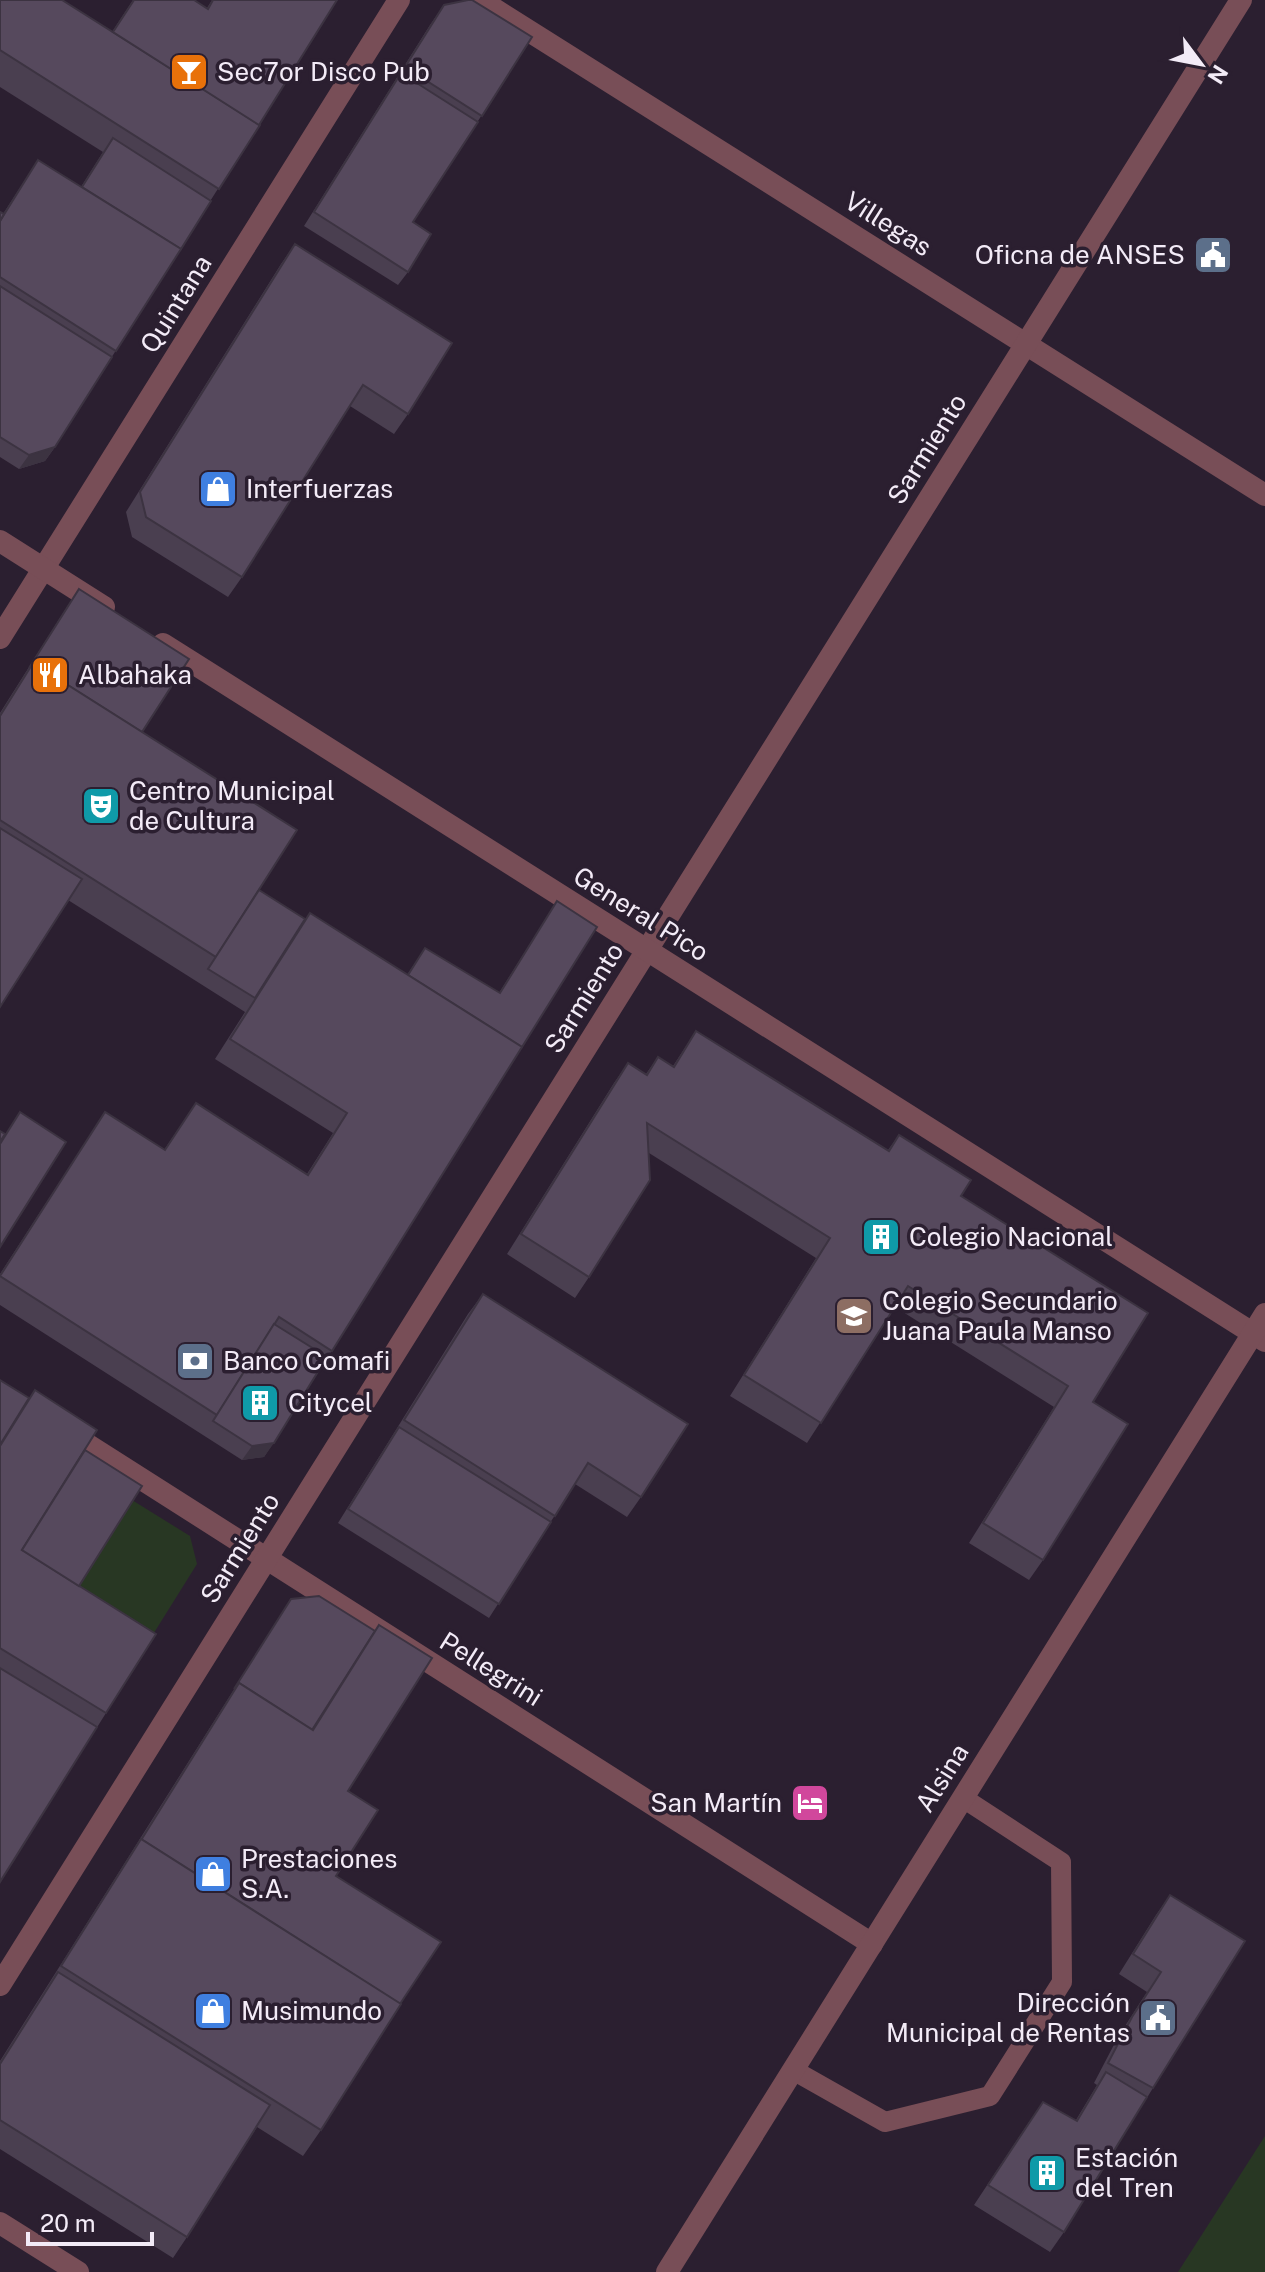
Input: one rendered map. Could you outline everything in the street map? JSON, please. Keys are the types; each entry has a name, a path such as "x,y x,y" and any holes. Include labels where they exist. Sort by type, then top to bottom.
{"street":[{"name":"Quintana","path":"0,638 399,0"},
{"name":"Villegas","path":"480,0 1265,495"},
{"name":"Sarmiento","path":"0,1985 1241,0"},
{"path":"0,541 124,619"},
{"name":"General Pico","path":"150,636 647,950 1261,1330"},
{"name":"Alsina","path":"667,2272 963,1798 1261,1330"},
{"name":"Pellegrini","path":"40,1414 872,1944"},
{"path":"0,2223 78,2272"}],"lane":[{"path":"793,2070 885,2122 990,2096 1062,1982 1061,1862 963,1798"}],"green space":[{"path":"132,1500 190,1536 197,1564 132,1668 57,1621"},
{"path":"1265,2136 1265,2272 1178,2272"}],"building":[{"path":"0,0 62,0 260,125 219,189 0,50"},
{"path":"134,0 194,0 208,9 213,0 337,0 259,125 113,32"},
{"path":"468,0 532,37 482,116 405,67 444,5"},
{"path":"401,73 478,122 413,222 431,234 408,272 314,212"},
{"path":"113,138 211,201 181,249 82,187"},
{"path":"38,160 181,249 116,351 0,277 0,221"},
{"path":"295,244 452,343 408,414 363,385 242,577 146,517 140,492"},
{"path":"0,286 112,357 55,447 29,455 0,437"},
{"path":"79,589 189,659 142,732 33,663 29,668"},
{"name":"Centro Municipal de Cultura","path":"33,663 297,830 216,957 0,820 0,716"},
{"path":"0,828 82,879 0,1007"},
{"path":"259,890 305,919 255,998 208,969"},
{"path":"557,901 597,927 522,1047 408,975 425,948 500,993"},
{"path":"310,913 522,1047 332,1351 279,1317 217,1415 0,1276 105,1112 165,1150 196,1103 308,1175 347,1113 230,1039"},
{"name":"Colegio Nacional","path":"696,1031 889,1151 899,1135 971,1180 961,1196 1148,1313 1093,1402 1128,1424 1043,1560 983,1523 1068,1386 908,1286 821,1423 744,1375 830,1238 647,1123 650,1180 589,1277 521,1234 628,1063 647,1075 658,1057 674,1067"},
{"path":"20,1112 66,1142 0,1247 0,1144"},
{"path":"483,1294 688,1424 641,1497 588,1463 555,1516 404,1420"},
{"name":"Citycel","path":"274,1324 327,1357 274,1443 252,1446 213,1421"},
{"path":"0,1380 29,1398 0,1445"},
{"path":"35,1390 97,1430 22,1550 156,1634 106,1713 0,1648 0,1446"},
{"path":"399,1427 551,1522 499,1604 348,1509"},
{"path":"85,1450 142,1486 79,1586 22,1550"},
{"path":"319,1596 375,1631 312,1730 239,1683 234,1689 291,1599"},
{"path":"379,1625 432,1658 348,1791 378,1810 336,1876 441,1942 400,2004 142,1839 239,1683 313,1730"},
{"path":"0,1668 97,1727 0,1882"},
{"name":"Musimundo","path":"141,1839 401,2004 321,2130 61,1966"},
{"path":"1170,1895 1245,1941 1153,2088 1108,2063 1132,2017 1161,1972 1133,1954"},
{"path":"58,1972 270,2105 187,2237 0,2120 0,2064"},
{"name":"Estación del Tren","path":"1106,2072 1147,2097 1064,2232 988,2185 1043,2102 1077,2121"}],"place":[{"name":"Sec7or Disco Pub","path":"189,72"},
{"name":"Oficna de ANSES","path":"1213,255"},
{"name":"Interfuerzas","path":"218,489"},
{"name":"Albahaka","path":"50,675"},
{"name":"Centro Municipal de Cultura","path":"101,806"},
{"name":"Colegio Nacional","path":"881,1237"},
{"name":"Colegio Secundario Juana Paula Manso","path":"854,1316"},
{"name":"Banco Comafi","path":"195,1361"},
{"name":"Citycel","path":"260,1403"},
{"name":"San Martín","path":"810,1803"},
{"name":"Prestaciones S.A.","path":"213,1874"},
{"name":"Musimundo","path":"213,2011"},
{"name":"Dirección Municipal de Rentas","path":"1158,2018"},
{"name":"Estación del Tren","path":"1047,2173"}]}
